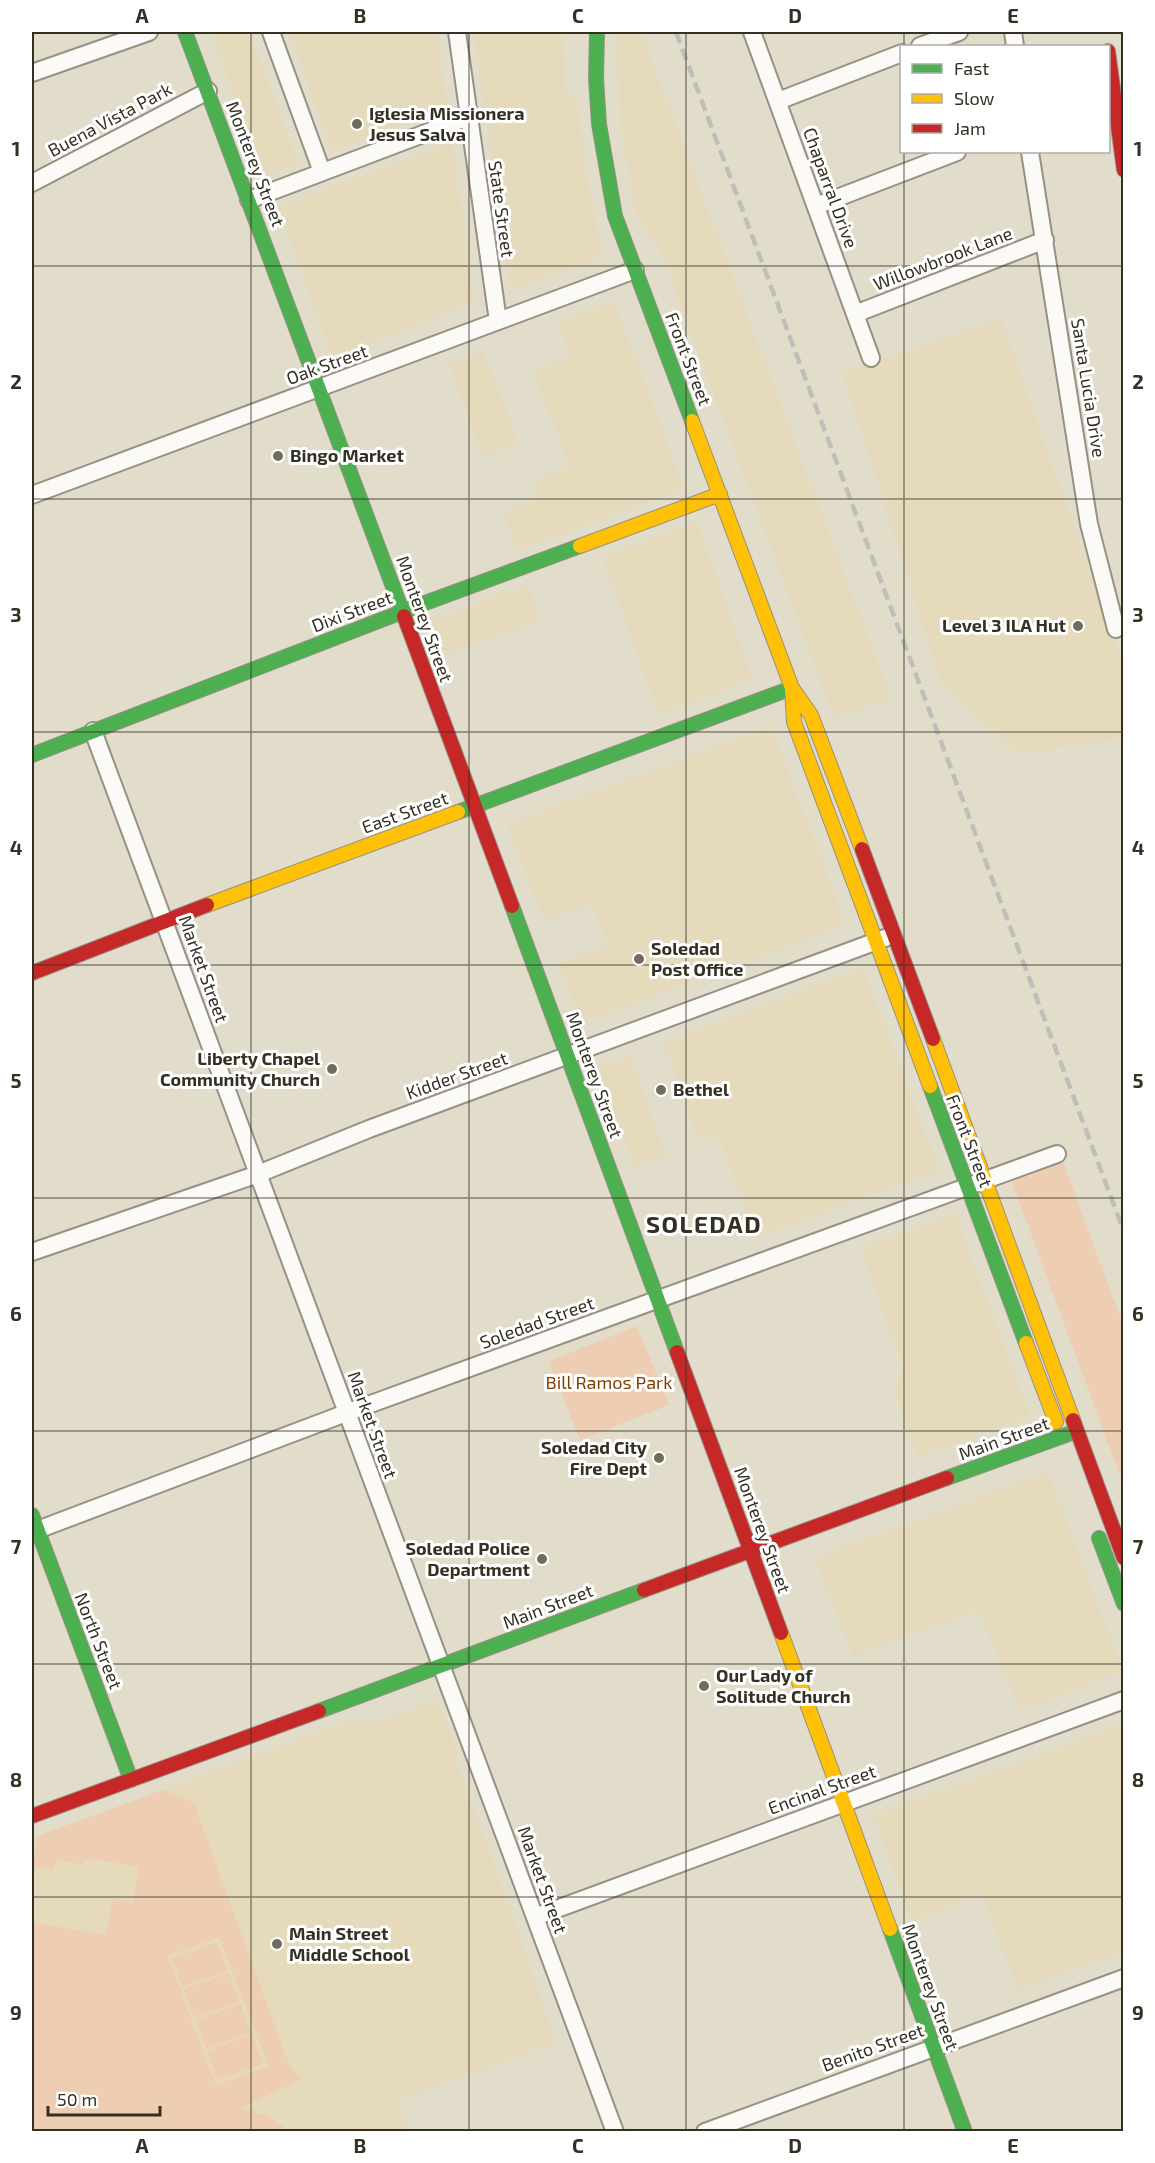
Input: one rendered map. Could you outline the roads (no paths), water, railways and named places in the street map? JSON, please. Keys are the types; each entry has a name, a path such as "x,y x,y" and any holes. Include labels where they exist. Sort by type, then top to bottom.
{"main road":[{"name":"Monterey Street","path":"185,32 568,1055 965,2132"},
{"name":"Front Street","path":"597,32 599,118 604,169 615,216 792,688 811,715 986,1181 1124,1558"},
{"path":"1110,62 1124,170"},
{"name":"Dixi Street","path":"32,755 402,612 720,494"},
{"name":"Front Street","path":"792,688 794,722 1063,1442"},
{"name":"East Street","path":"32,973 164,921 474,808 792,688"},
{"name":"Main Street","path":"32,1816 751,1550 1063,1442 1077,1431"},
{"name":"North Street","path":"33,1525 131,1780"},
{"path":"1096,1530 1124,1604"}],"street":[{"path":"32,73 149,32"},
{"path":"271,32 322,172"},
{"name":"State Street","path":"457,32 498,321"},
{"name":"Chaparral Drive","path":"752,32 871,358"},
{"path":"923,45 959,32"},
{"path":"778,101 900,54"},
{"name":"Buena Vista Park","path":"32,183 208,91"},
{"path":"249,200 468,117"},
{"path":"816,206 954,153"},
{"name":"Santa Lucia Drive","path":"1030,153 1089,524 1116,629"},
{"name":"Willowbrook Lane","path":"855,314 1045,240"},
{"name":"Oak Street","path":"32,495 635,270"},
{"name":"Market Street","path":"93,731 615,2132"},
{"name":"Kidder Street","path":"32,1252 258,1174 369,1129 894,934"},
{"name":"Soledad Street","path":"33,1525 1057,1154"},
{"name":"Encinal Street","path":"535,1917 1124,1700"},
{"name":"Benito Street","path":"705,2132 1124,1978"}],"railway":[{"path":"676,32 1124,1232"}],"place":[{"name":"Iglesia Missionera Jesus Salva","path":"357,124"},
{"name":"Bingo Market","path":"278,456"},
{"name":"Level 3 ILA Hut","path":"1078,626"},
{"name":"Soledad Post Office","path":"639,959"},
{"name":"Liberty Chapel Community Church","path":"332,1069"},
{"name":"Bethel","path":"661,1090"},
{"name":"Soledad City Fire Dept","path":"659,1458"},
{"name":"Soledad Police Department","path":"542,1559"},
{"name":"Our Lady of Solitude Church","path":"704,1686"},
{"name":"Main Street Middle School","path":"277,1944"}],"district":[{"name":"SOLEDAD","path":"704,1225"}],"park label":[{"name":"Bill Ramos Park","path":"609,1383"}]}
